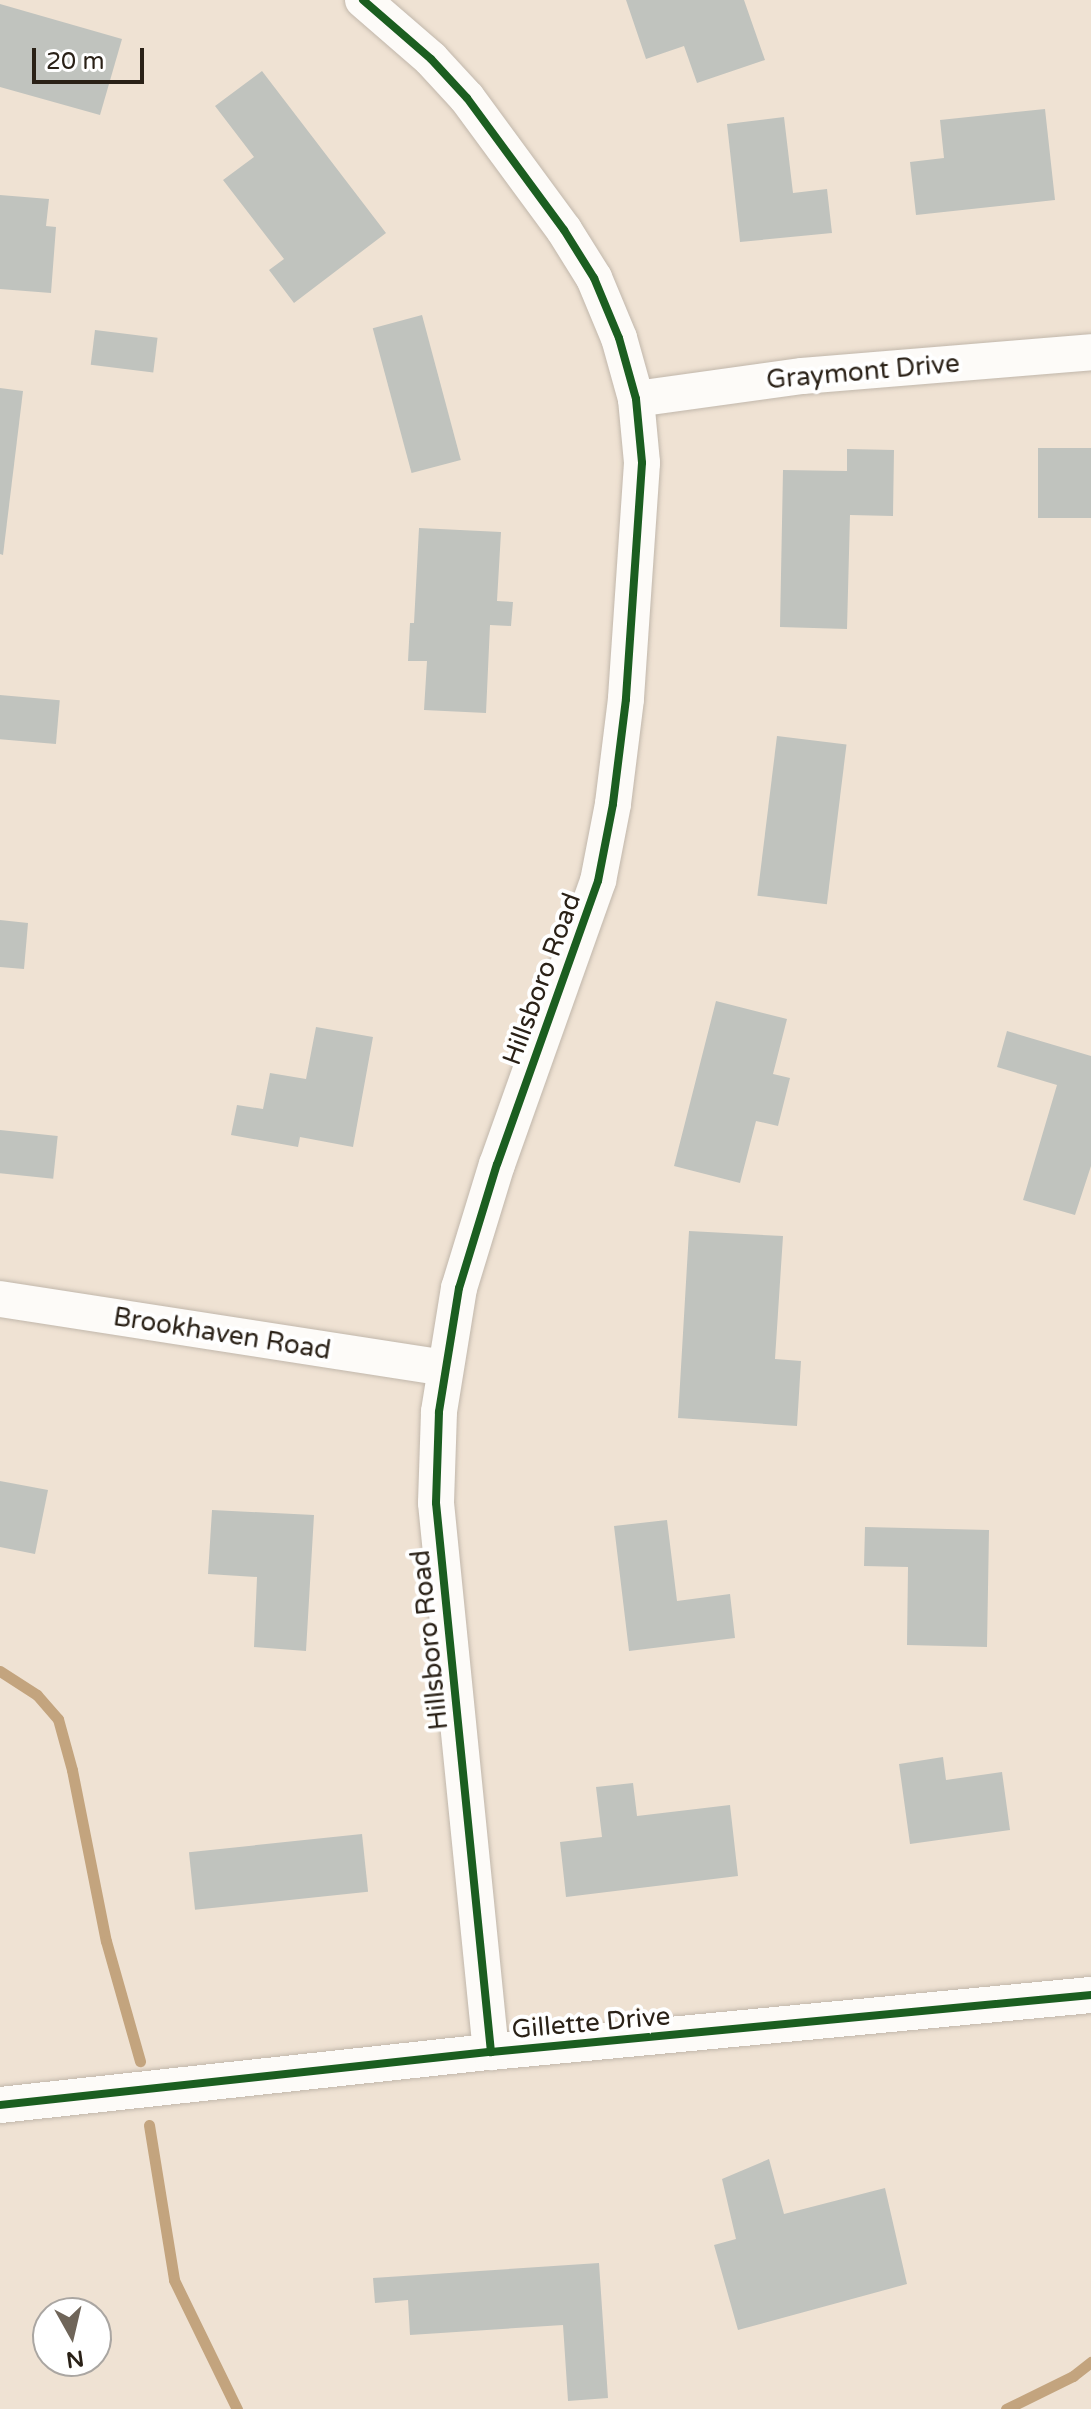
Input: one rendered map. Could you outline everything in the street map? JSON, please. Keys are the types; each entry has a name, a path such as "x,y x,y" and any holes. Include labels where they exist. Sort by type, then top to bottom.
{"street":[{"name":"Hillsboro Road","path":"363,0 431,59 467,98 564,230 594,278 619,338 636,399 642,463 626,699 613,804 598,881 497,1164 459,1288 444,1368 436,1503 491,2052"},
{"name":"Graymont Drive","path":"636,399 802,376 1091,352"},
{"name":"Brookhaven Road","path":"0,1299 444,1368"},
{"name":"Gillette Drive","path":"0,2105 491,2052 1091,1995"}],"building":[{"path":"626,0 744,0 765,60 697,83 684,46 646,59"},
{"path":"0,4 122,39 100,115 0,87"},
{"path":"262,71 386,233 294,303 269,270 284,259 223,180 254,157 215,106"},
{"path":"1045,109 1055,200 916,215 910,162 944,158 940,120"},
{"path":"784,117 793,193 827,189 832,233 740,242 727,124"},
{"path":"0,195 49,199 46,226 56,227 51,293 0,289"},
{"path":"422,315 461,460 412,473 373,328"},
{"path":"95,330 158,338 153,372 91,365"},
{"path":"0,388 23,391 3,555 0,554"},
{"path":"1038,448 1091,448 1091,518 1038,518"},
{"path":"847,449 894,450 893,516 850,515 847,629 780,627 783,470 847,471"},
{"path":"419,528 501,532 497,601 513,602 511,626 490,625 486,713 424,710 427,661 408,661 410,623 414,623"},
{"path":"0,695 60,700 56,744 0,739"},
{"path":"777,736 846,745 827,904 757,896"},
{"path":"0,920 28,923 24,969 0,967"},
{"path":"716,1001 787,1019 773,1074 790,1078 778,1126 756,1121 740,1183 674,1166"},
{"path":"316,1027 373,1037 353,1147 300,1137 298,1147 231,1135 237,1105 263,1109 270,1073 306,1079"},
{"path":"1007,1031 1091,1056 1091,1166 1075,1215 1023,1200 1057,1085 997,1067"},
{"path":"0,1130 58,1136 53,1179 0,1173"},
{"path":"689,1231 783,1236 775,1359 801,1361 797,1426 678,1418"},
{"path":"0,1481 48,1490 35,1554 0,1547"},
{"path":"212,1510 314,1515 306,1651 254,1647 257,1577 208,1574"},
{"path":"667,1520 677,1601 730,1594 735,1638 629,1651 614,1526"},
{"path":"865,1527 989,1530 987,1647 907,1645 908,1567 864,1566"},
{"path":"943,1757 946,1780 1002,1772 1010,1830 910,1844 899,1764"},
{"path":"633,1783 637,1816 730,1805 738,1876 566,1897 560,1842 602,1837 596,1787"},
{"path":"362,1834 368,1892 195,1910 189,1852"},
{"path":"769,2159 784,2214 885,2188 907,2284 738,2330 714,2245 736,2239 722,2179"},
{"path":"599,2263 608,2398 568,2401 563,2325 410,2335 408,2300 375,2303 373,2278"}],"waterway":[{"path":"0,1671 37,1695 58,1719 72,1770 106,1941 140,2061"},
{"path":"149,2125 174,2280 237,2409"},
{"path":"1006,2409 1073,2376 1091,2362"}],"cycle path":[{"path":"363,0 431,59 467,98 564,230 594,278 619,338 636,399 642,463 626,699 613,804 598,881 497,1164 459,1288 439,1412 436,1503 491,2052"},
{"path":"0,2105 491,2052 1091,1995"}]}
